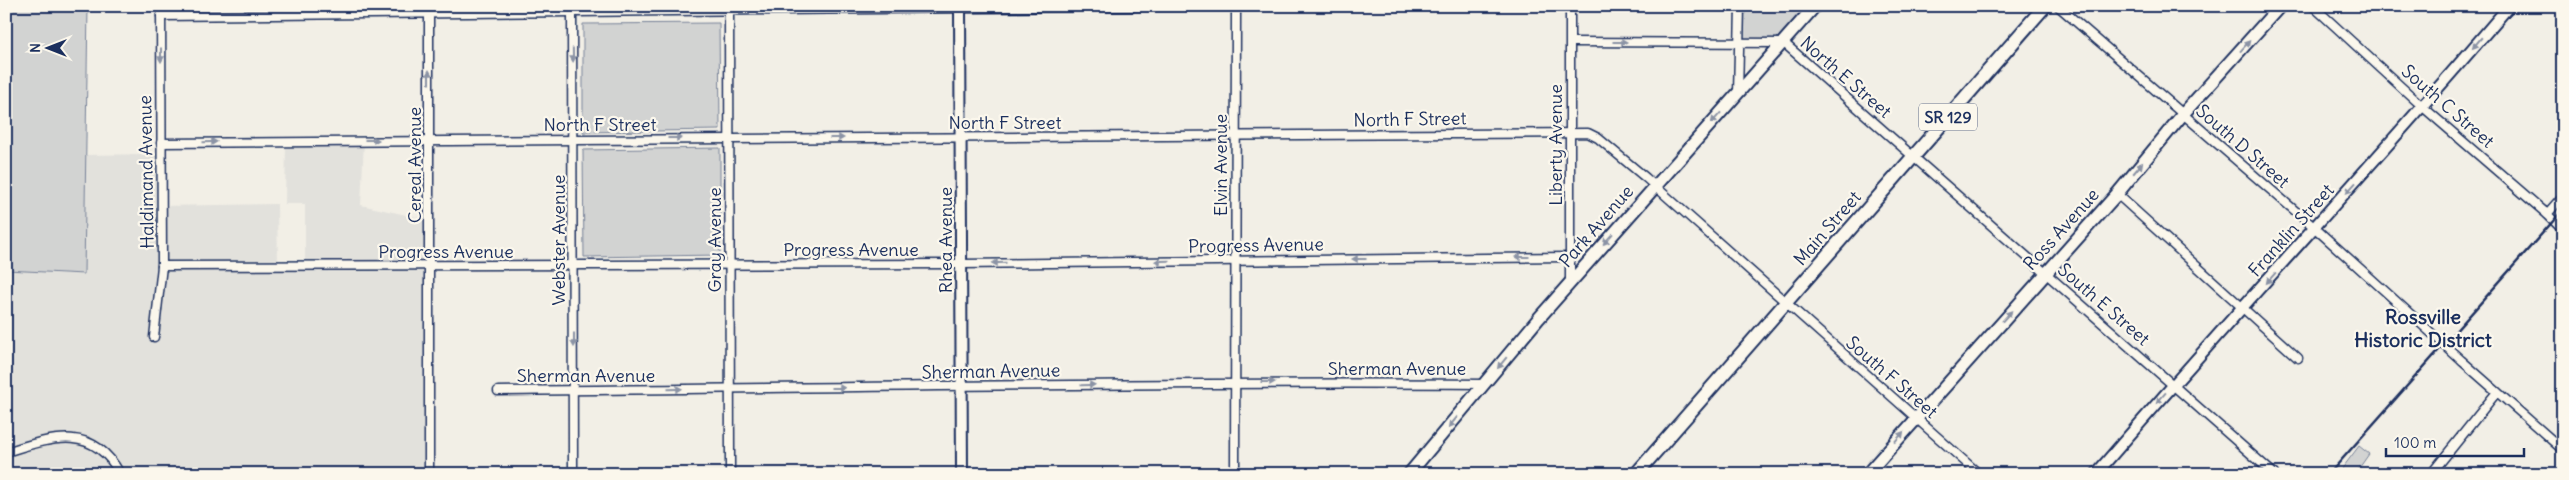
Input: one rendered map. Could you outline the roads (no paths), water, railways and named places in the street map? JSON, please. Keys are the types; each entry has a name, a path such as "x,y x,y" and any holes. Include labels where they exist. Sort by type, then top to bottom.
{"main road":[{"name":"Park Avenue","path":"1409,474 1653,187 1816,6"},
{"name":"Main Street","path":"1636,474 2045,6"},
{"name":"Ross Avenue","path":"1866,474 2117,194 2183,114 2280,6"}],"street":[{"name":"Haldimand Avenue","path":"154,336 162,266 161,6"},
{"path":"161,16 429,9 1180,6"},
{"name":"Elvin Avenue","path":"1234,474 1236,6"},
{"name":"Liberty Avenue","path":"1570,6 1570,283"},
{"path":"1738,94 1740,6"},
{"name":"South D Street","path":"2058,6 2314,228 2563,450"},
{"name":"South C Street","path":"2313,6 2423,107 2562,227"},
{"name":"Franklin Street","path":"2096,474 2173,384 2244,308 2423,107 2509,6"},
{"name":"Gray Avenue","path":"729,8 730,474"},
{"name":"Rhea Avenue","path":"960,8 962,474"},
{"name":"Cereal Avenue","path":"429,9 429,474"},
{"name":"Webster Avenue","path":"572,9 573,474"},
{"name":"North E Street","path":"1571,42 1784,43 1914,156"},
{"name":"North F Street","path":"161,143 1588,133 1598,138 1786,303"},
{"name":"South E Street","path":"1914,156 2274,474"},
{"path":"2117,194 2298,358"},
{"path":"2547,214 2563,196"},
{"name":"Progress Avenue","path":"162,266 962,264 1570,257"},
{"name":"South F Street","path":"1786,303 1979,474"},
{"name":"Sherman Avenue","path":"498,391 962,387 1235,382 1485,384"},
{"path":"2431,474 2497,392"},
{"path":"6,452 48,440 70,437 88,442 104,451 120,474"}],"railway":[{"path":"2329,474 2563,210"}],"district":[{"name":"Rossville Historic District","path":"2423,328"}]}
